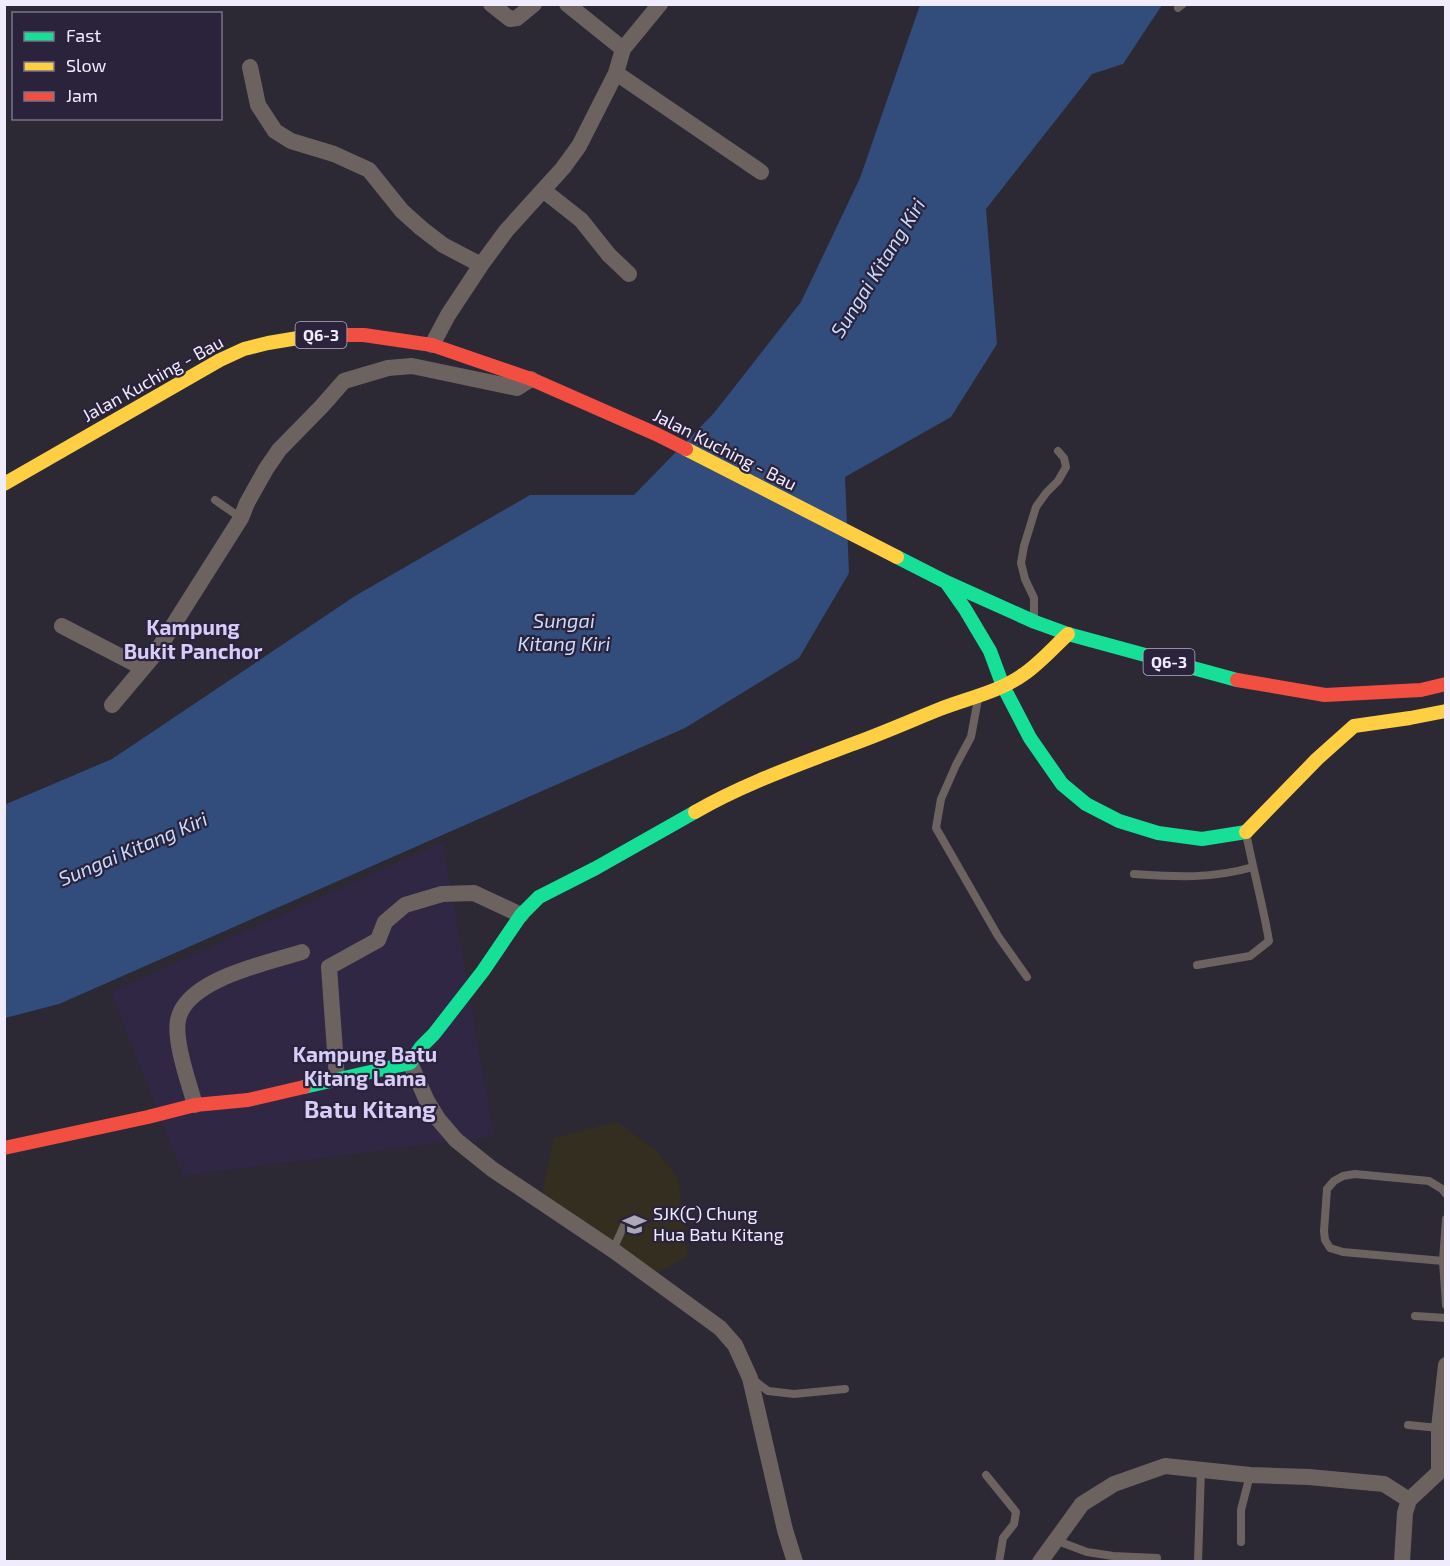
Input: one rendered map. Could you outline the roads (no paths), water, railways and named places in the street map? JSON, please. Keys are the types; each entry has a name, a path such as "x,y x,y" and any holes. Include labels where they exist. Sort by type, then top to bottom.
{"street":[{"path":"491,4 510,19 518,18 534,4"},
{"path":"567,4 623,49"},
{"path":"432,345 453,307 506,231 563,168 579,146 616,73 623,49 660,4"},
{"path":"250,67 258,105 275,131 291,141 334,154 369,170 402,211 421,228 443,245 481,265"},
{"path":"616,73 761,172"},
{"path":"543,189 581,220 609,255 629,274"},
{"name":"Jalan Kuching - Bau","path":"4,484 220,360 244,349 319,335 364,335 432,345 531,379 656,434 945,582 1068,634 1236,680 1325,695 1421,690 1446,684"},
{"path":"112,705 155,654 241,518 266,469 279,450 344,381 388,368 412,366 517,388 531,379"},
{"path":"945,582 965,609 990,651 1003,686 1030,738 1062,784 1086,804 1119,821 1158,833 1202,839 1246,832 1317,759 1354,726 1446,711"},
{"path":"62,626 143,668"},
{"path":"4,1148 195,1106 248,1100 410,1063 483,971 521,915 539,897 596,868 714,801 942,708 1003,686 1025,674 1068,634"},
{"path":"337,1079 329,967 378,940 385,922 405,905 442,894 474,893 521,915"},
{"path":"195,1106 178,1037 178,1019 185,1004 201,989 222,978 302,952"},
{"path":"410,1063 427,1101 438,1119 456,1140 492,1169 613,1250 720,1328 735,1345 750,1378 785,1530 795,1562"},
{"path":"1402,1562 1405,1513 1409,1500 1439,1472 1439,1428 1446,1365"},
{"path":"1040,1562 1082,1504 1114,1484 1165,1466 1250,1475 1309,1477 1384,1484 1409,1500"}],"lane":[{"path":"1035,622 1034,598 1025,579 1021,563 1036,507 1058,481 1066,467 1064,458 1058,451"},
{"path":"215,500 241,518"},
{"path":"979,696 971,737 941,799 936,828 998,936 1027,977"},
{"path":"1197,965 1250,956 1269,941 1246,832"},
{"path":"1134,874 1182,878 1231,873 1252,867"},
{"path":"1443,1261 1343,1252 1330,1248 1325,1240 1324,1231 1327,1190 1334,1181 1343,1176 1355,1174 1430,1181 1443,1189 1446,1194"},
{"path":"1446,1219 1443,1261 1446,1305"},
{"path":"613,1250 625,1223"},
{"path":"1415,1316 1446,1318"},
{"path":"750,1378 768,1390 794,1394 845,1389"},
{"path":"1408,1425 1439,1428"},
{"path":"1198,1562 1201,1469"},
{"path":"986,1475 1017,1512 1014,1524 1004,1538 999,1562"},
{"path":"1241,1542 1242,1510 1250,1475"},
{"path":"1055,1540 1087,1552 1157,1558"}],"water":[{"name":"Sungai Kitang Kiri","path":"920,5 1162,5 1123,64 1092,74 986,209 997,344 951,417 845,477 849,573 799,658 685,728 59,1004 5,1018 4,805 112,759 355,596 530,495 634,495 714,413 801,302 860,178"}],"place":[{"name":"SJK(C) Chung Hua Batu Kitang","path":"635,1224"}],"district":[{"name":"Kampung Bukit Panchor","path":"193,640"},
{"name":"Kampung Batu Kitang Lama","path":"365,1067"},
{"name":"Batu Kitang","path":"370,1110"}]}
